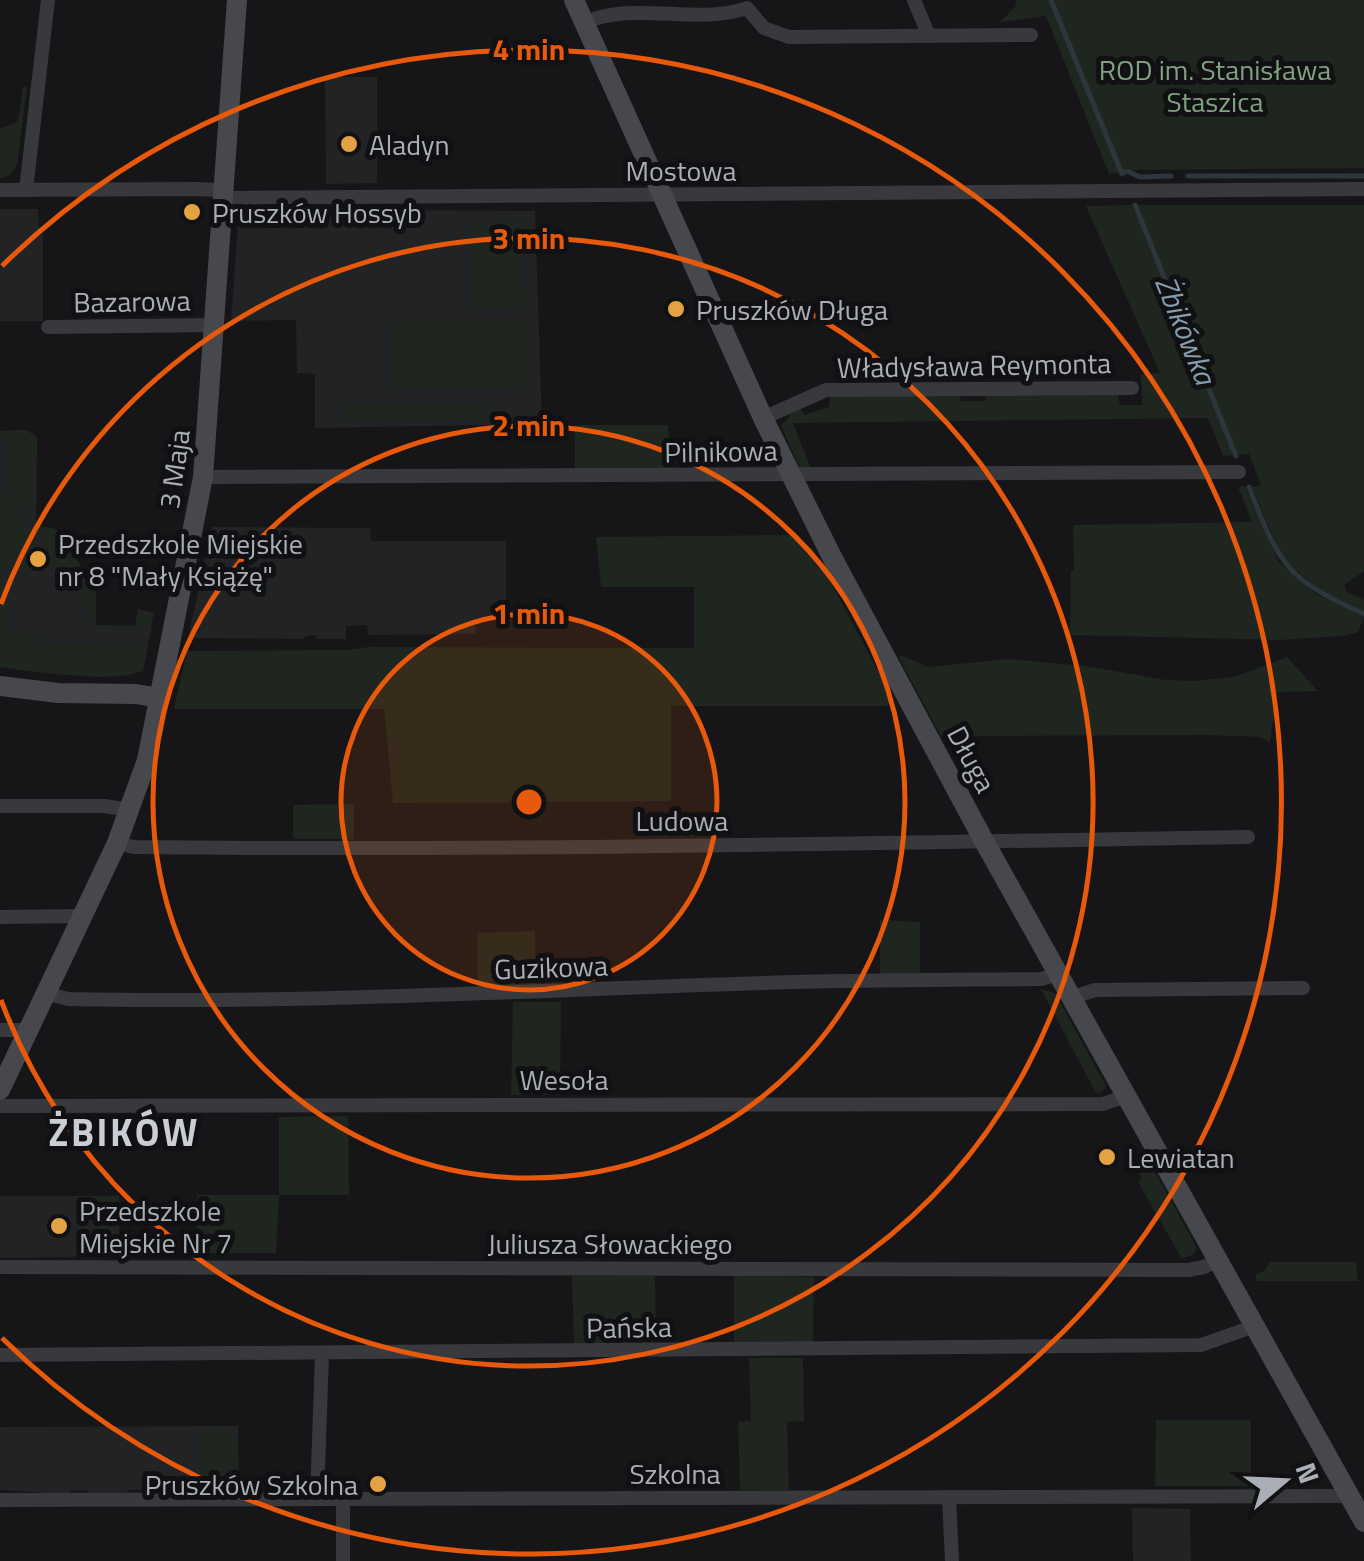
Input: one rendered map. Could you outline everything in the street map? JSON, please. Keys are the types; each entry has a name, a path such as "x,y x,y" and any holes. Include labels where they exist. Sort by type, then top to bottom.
{"street":[{"path":"26,190 48,0"},
{"name":"3 Maja","path":"0,1090 117,843 147,760 203,478 237,0"},
{"name":"Długa","path":"574,0 790,475 984,841 1364,1522"},
{"path":"914,0 929,36"},
{"path":"584,23 612,14 727,13 745,4 764,28 789,37 1031,36"},
{"name":"Mostowa","path":"0,190 197,189 216,190 232,198 1364,189"},
{"name":"Bazarowa","path":"48,327 216,325"},
{"name":"Władysława Reymonta","path":"763,418 826,390 1132,388"},
{"name":"Pilnikowa","path":"203,478 1238,472"},
{"path":"0,686 159,698"},
{"path":"0,806 104,806 130,810"},
{"name":"Ludowa","path":"117,843 134,847 237,848 1248,838"},
{"path":"0,916 83,916"},
{"name":"Guzikowa","path":"45,994 102,1000 542,994 766,983 1040,979 1058,974"},
{"path":"1071,998 1095,990 1303,988"},
{"path":"0,1030 28,1030"},
{"name":"Wesoła","path":"0,1106 1103,1104 1126,1096"},
{"name":"Juliusza Słowackiego","path":"0,1267 1188,1270 1204,1268 1218,1260"},
{"name":"Pańska","path":"0,1355 1201,1345 1255,1326"},
{"path":"317,1499 322,1354"},
{"name":"Szkolna","path":"0,1500 1349,1496"},
{"path":"948,1497 952,1561"},
{"path":"343,1500 343,1561"}],"shaded area":[{"path":"325,77 377,77 377,183 326,184"},
{"path":"0,209 38,209 39,233 43,234 43,321 0,321"},
{"path":"253,209 535,211 542,424 315,428 315,374 297,373 296,320 231,321 238,223"},
{"name":"Przedszkole Miejskie nr 8 \"Mały Książę\"","path":"26,430 37,437 36,526 56,529 96,589 96,625 152,626 147,650 0,652 0,431"},
{"path":"212,527 370,528 371,541 506,541 506,618 476,618 475,634 368,635 367,625 346,626 346,639 316,639 315,635 302,639 188,638"},
{"name":"Przedszkole Miejskie Nr 7","path":"0,1196 119,1196 119,1256 0,1258"},
{"path":"238,1426 239,1490 0,1490 0,1427"},
{"path":"1132,1508 1190,1509 1191,1561 1133,1561"}],"green space":[{"name":"ROD im. Stanisława Staszica","path":"1017,0 1364,0 1364,168 1137,170 1109,174 1046,16 1000,22"},
{"path":"23,86 27,87 17,165 10,175 0,179 0,129 18,121"},
{"path":"1132,205 1234,455 1223,456 1208,418 793,423 810,466 800,468 781,426 789,417 788,412 799,407 804,415 829,407 830,396 959,394 960,401 986,401 986,394 1118,395 1120,405 1142,405 1141,375 1160,373 1086,206"},
{"path":"1137,205 1364,205 1364,571 1344,585 1347,592 1364,600 1364,612 1318,589 1282,558 1252,487 1261,485 1249,454 1238,455"},
{"path":"521,223 524,308 471,308 471,224"},
{"path":"526,321 526,387 394,389 394,322"},
{"path":"484,404 484,419 343,420 343,405"},
{"path":"575,425 668,425 672,469 575,471"},
{"path":"26,430 37,437 36,526 56,529 96,589 96,625 135,626 138,609 154,613 151,626 97,627 85,613 85,584 80,573 71,568 43,568 43,540 6,477 8,440 0,439 0,431"},
{"path":"1245,486 1278,561 1316,594 1364,617 1358,632 1279,640 1070,635 1073,525 1252,522 1238,487"},
{"path":"0,489 6,489 37,542 37,569 0,569"},
{"path":"790,535 813,549 894,701 886,706 671,706 671,801 393,803 384,709 174,709 187,651 694,648 694,587 601,587 596,537"},
{"path":"6,573 10,634 31,634 39,644 148,647 143,670 96,677 0,667 0,574"},
{"path":"901,655 928,667 1009,659 1194,681 1234,677 1287,657 1318,691 1277,692 1270,743 1261,737 1208,735 941,736 899,658"},
{"path":"354,804 354,839 293,839 293,805"},
{"path":"880,920 920,922 920,974 880,974"},
{"path":"535,931 536,987 478,989 477,933"},
{"path":"1041,989 1055,993 1106,1086 1101,1093 1096,1093"},
{"path":"513,1002 561,1002 560,1095 511,1095"},
{"path":"348,1116 349,1195 279,1195 279,1117"},
{"path":"1152,1167 1197,1248 1194,1254 1182,1259 1138,1182 1142,1179 1139,1174"},
{"path":"197,1195 279,1195 276,1253 196,1253"},
{"path":"98,1196 119,1196 119,1256 97,1257"},
{"path":"1270,1262 1356,1262 1358,1281 1257,1281 1255,1275"},
{"path":"572,1276 655,1276 656,1345 574,1347"},
{"path":"734,1276 814,1277 813,1345 734,1346"},
{"path":"749,1358 803,1358 804,1421 787,1422 789,1490 740,1490 738,1422 751,1421"},
{"path":"1156,1420 1251,1420 1251,1486 1155,1486"},
{"path":"199,1430 235,1430 236,1488 199,1488"}],"waterway":[{"name":"Żbikówka","path":"1051,0 1122,174"},
{"path":"1122,172 1140,177 1171,176"},
{"path":"1188,176 1364,176"},
{"name":"Żbikówka","path":"1135,205 1236,456"},
{"name":"Żbikówka","path":"1249,487 1269,535 1288,567 1317,590 1364,614"}],"place":[{"name":"Aladyn","path":"349,144"},
{"name":"Pruszków Hossyb","path":"192,212"},
{"name":"Pruszków Długa","path":"676,309"},
{"name":"Przedszkole Miejskie nr 8 \"Mały Książę\"","path":"38,559"},
{"name":"Lewiatan","path":"1107,1157"},
{"name":"Przedszkole Miejskie Nr 7","path":"59,1226"},
{"name":"Pruszków Szkolna","path":"378,1484"}],"district":[{"name":"ŻBIKÓW","path":"124,1132"}]}
